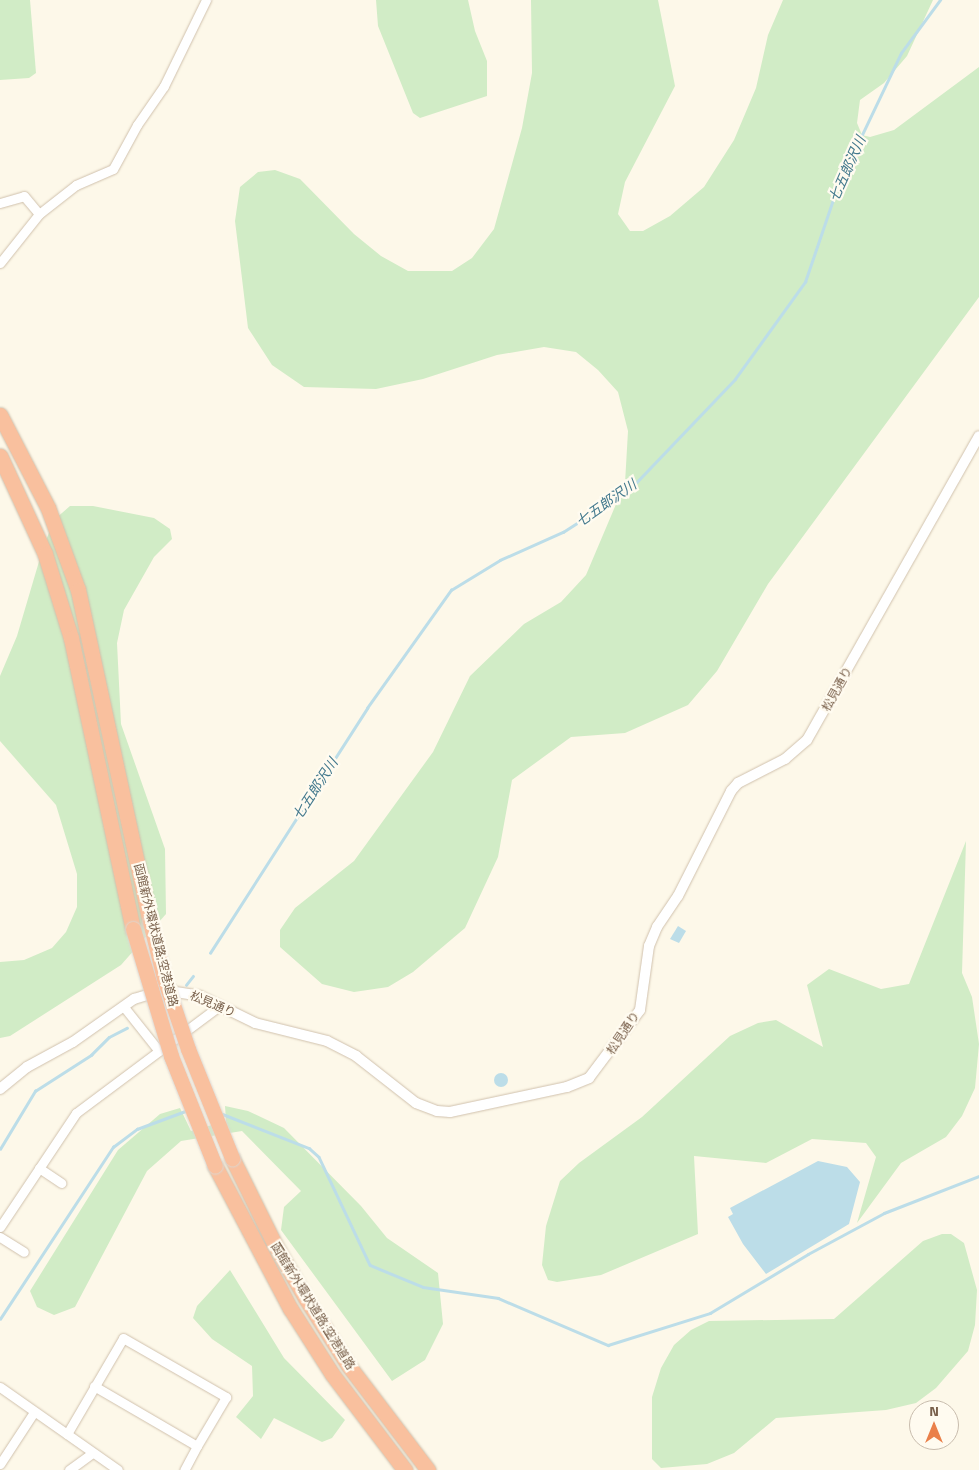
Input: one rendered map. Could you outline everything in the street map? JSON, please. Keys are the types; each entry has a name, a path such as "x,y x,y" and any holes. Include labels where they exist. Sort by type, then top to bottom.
{"highway":[{"name":"函館新外環状道路;空港道路","path":"0,415 48,508 78,590 150,922 164,978 188,1049 232,1158 274,1244 306,1299 348,1364 428,1470"},
{"name":"函館新外環状道路;空港道路","path":"0,456 30,515 66,621 133,929 171,1056 215,1166 290,1308 332,1374 405,1470"}],"street":[{"path":"0,263 39,214 76,185 113,169 137,125 164,86 206,0"},
{"path":"0,203 24,196 39,214"},
{"name":"松見通り","path":"0,1089 27,1067 73,1042 142,994 163,990 200,996 254,1023 327,1042 356,1056 416,1103 437,1111 450,1112 558,1089 589,1078 640,1010 649,946 657,927 678,896 731,791 738,783 785,759 807,740 979,436"},
{"path":"0,1227 76,1113 220,1006"},
{"path":"124,1007 159,1051"},
{"path":"39,1168 61,1183"},
{"path":"0,1237 24,1252"},
{"path":"67,1434 123,1338 137,1343 165,1364 226,1397 184,1470"},
{"path":"0,1386 118,1470"},
{"path":"94,1386 198,1446"},
{"path":"0,1464 34,1412"},
{"path":"69,1470 92,1453"}],"green space":[{"path":"0,0 30,0 36,73 29,78 0,80"},
{"path":"376,0 468,0 475,31 487,61 487,96 420,118 413,113 378,26"},
{"path":"531,0 658,0 675,86 625,182 618,214 630,231 643,231 670,216 704,187 734,140 756,88 768,35 783,0 933,0 907,56 884,83 860,100 857,123 862,135 870,137 894,130 979,67 979,297 768,584 717,671 688,705 625,733 571,737 512,780 498,857 465,928 413,972 388,987 354,992 322,984 280,947 280,930 295,908 354,861 433,752 470,676 524,624 561,602 586,575 625,483 628,431 618,392 598,370 576,352 544,347 497,355 423,379 376,389 304,387 272,365 248,328 235,221 240,187 258,172 275,170 300,179 354,234 381,256 408,271 452,271 472,258 494,229 522,128 532,73"},
{"path":"70,506 93,506 154,518 170,529 172,539 154,557 124,610 117,643 121,724 165,849 166,914 121,965 10,1036 0,1038 0,962 24,960 52,948 66,932 77,907 77,874 56,805 0,741 0,676 17,636 43,548 54,520"},
{"path":"966,841 962,973 972,997 979,1044 975,1088 962,1116 946,1137 901,1163 857,1223 876,1157 866,1143 812,1139 766,1163 694,1156 698,1234 601,1275 557,1282 548,1280 542,1265 546,1226 560,1181 579,1163 642,1117 730,1036 758,1023 776,1020 823,1047 807,985 829,969 881,989 909,984"},
{"path":"225,1106 248,1111 284,1128 361,1206 387,1238 438,1273 443,1324 425,1360 392,1381 281,1230 284,1207 301,1191 242,1131 181,1141 147,1171 75,1307 54,1315 37,1307 30,1291 118,1150 160,1114 180,1108 191,1131 226,1121"},
{"path":"942,1234 951,1234 964,1243 977,1290 975,1325 968,1351 936,1388 920,1400 909,1400 909,1405 886,1410 776,1418 734,1453 707,1464 661,1468 652,1459 652,1397 661,1368 674,1345 691,1330 709,1321 834,1319 923,1241"},
{"path":"230,1270 284,1358 345,1420 332,1438 322,1442 274,1418 261,1439 236,1417 253,1396 252,1366 212,1339 193,1318 197,1306"}],"water":[{"path":"678,926 686,931 679,943 670,939"},
{"path":"501,1073 506,1075 508,1080 506,1085 501,1087 496,1085 494,1080 496,1075"},
{"path":"818,1161 847,1167 860,1182 849,1224 766,1274 743,1244 728,1217 733,1214 730,1208"}],"waterway":[{"name":"七五郎沢川","path":"210,953 367,708 451,590 500,560 563,532 630,489 735,379 805,282 838,185 901,53 940,0"},
{"name":"七五郎沢川","path":"186,985 193,976"},
{"name":"七五郎沢川","path":"0,1149 35,1091 91,1055 109,1037 127,1028"},
{"path":"0,1319 113,1147 137,1129 188,1110"},
{"path":"220,1113 309,1148 319,1157 370,1265 423,1287 498,1298 608,1345 710,1313 808,1254 884,1213 979,1176"}]}
